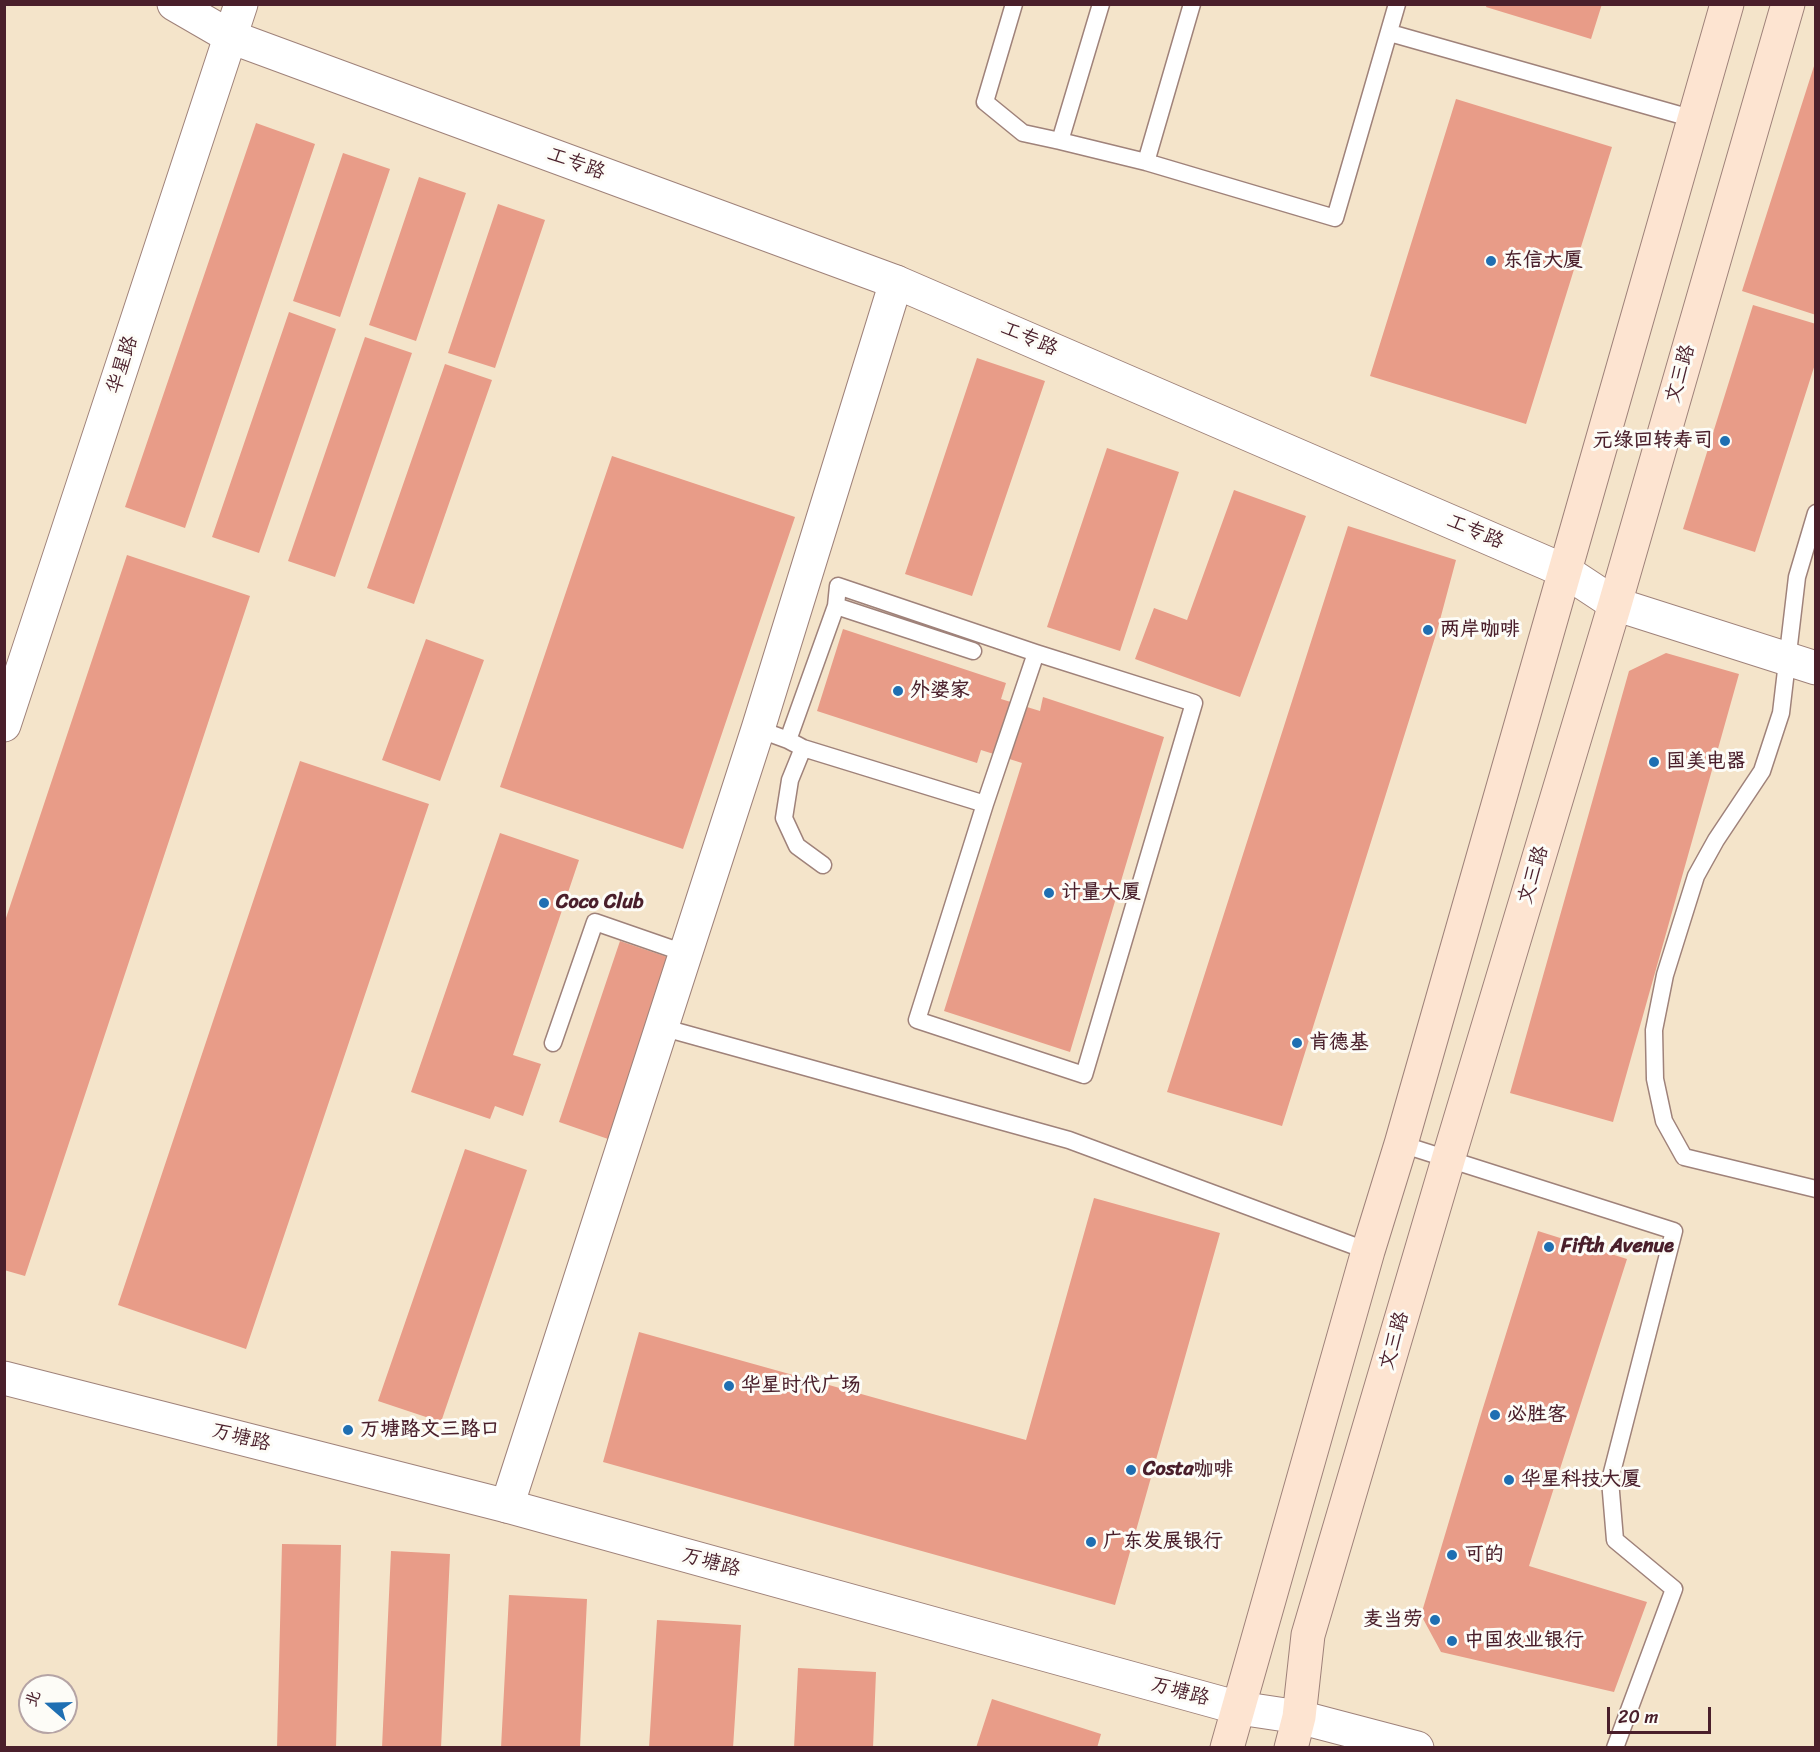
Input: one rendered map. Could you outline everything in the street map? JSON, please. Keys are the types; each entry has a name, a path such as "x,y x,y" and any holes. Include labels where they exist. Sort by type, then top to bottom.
{"main road":[{"path":"1227,1748 1727,4"},
{"name":"文三路","path":"1295,1732 1308,1635 1448,1160 1616,604 1788,4"}],"street":[{"name":"工专路","path":"174,4 231,37 896,282 1565,571 1616,604 1802,663"},
{"name":"华星路","path":"4,725 241,4"},
{"path":"507,1506 758,729 896,282"},
{"name":"万塘路","path":"4,1377 507,1506 1239,1708 1295,1732 1417,1748"}],"lane":[{"path":"1014,4 985,102 1023,133 1146,162 1335,218 1397,4"},
{"path":"1060,141 1101,4"},
{"path":"1146,162 1192,4"},
{"path":"1390,33 1694,119"},
{"path":"1815,513 1797,577 1802,663 1781,714 1762,771 1716,840 1696,876 1665,975 1654,1030 1655,1079 1664,1121 1684,1157 1815,1189"},
{"path":"788,740 836,606 838,586 1036,653 1194,703 1084,1075 917,1020 1036,653"},
{"path":"836,606 974,651"},
{"path":"758,729 803,748 986,804"},
{"path":"803,748 790,780 784,818 797,846 823,865"},
{"path":"553,1043 595,922 670,948 686,950"},
{"path":"661,1027 1070,1140 1368,1251"},
{"path":"1401,1144 1674,1231 1610,1480 1615,1540 1674,1589 1615,1748"}],"building":[{"path":"1487,4 1602,4 1591,39 1486,7"},
{"path":"1816,63 1816,315 1742,291"},
{"name":"东信大厦","path":"1456,99 1612,147 1526,424 1370,376"},
{"path":"256,123 315,144 185,528 125,507"},
{"path":"343,153 390,169 340,317 293,301"},
{"path":"419,177 466,193 416,341 369,325"},
{"path":"498,204 545,220 495,368 448,353"},
{"path":"1753,305 1816,324 1816,361 1755,552 1683,529"},
{"path":"289,312 336,329 259,553 212,537"},
{"path":"365,337 412,353 335,577 288,561"},
{"path":"977,358 1045,381 972,596 905,574"},
{"path":"445,364 492,380 414,604 367,588"},
{"path":"1107,448 1179,472 1120,651 1047,627"},
{"path":"612,456 795,517 683,849 500,787"},
{"path":"1234,490 1306,516 1240,697 1135,659 1154,608 1187,620"},
{"path":"1348,526 1456,560 1437,631 1282,1126 1167,1092"},
{"path":"127,555 250,596 25,1276 4,1270 4,924"},
{"name":"计量大厦","path":"843,629 1006,683 1001,699 1040,711 1043,697 1164,737 1070,1052 944,1011 1022,763 981,750 977,763 817,711"},
{"path":"426,639 484,660 440,781 382,760"},
{"path":"1666,653 1739,674 1613,1122 1510,1093 1629,671"},
{"path":"300,761 429,804 246,1349 118,1305"},
{"path":"500,833 579,860 513,1055 541,1064 523,1116 495,1106 490,1119 411,1092"},
{"path":"620,941 673,959 611,1140 559,1122"},
{"path":"465,1149 527,1170 441,1422 378,1401"},
{"name":"华星时代广场","path":"1094,1198 1220,1233 1115,1605 603,1462 639,1332 1026,1440"},
{"name":"华星科技大厦","path":"1538,1231 1627,1259 1529,1566 1647,1602 1614,1692 1441,1652 1421,1615"},
{"path":"282,1544 341,1545 336,1748 277,1748"},
{"path":"391,1551 450,1554 441,1748 382,1748"},
{"path":"509,1595 587,1599 580,1748 501,1748"},
{"path":"657,1620 741,1625 733,1748 649,1748"},
{"path":"798,1668 876,1672 873,1748 794,1748"},
{"path":"992,1699 1101,1734 1097,1748 976,1748"}],"place":[{"name":"东信大厦","path":"1491,261"},
{"name":"元绿回转寿司","path":"1725,441"},
{"name":"两岸咖啡","path":"1428,630"},
{"name":"外婆家","path":"898,691"},
{"name":"国美电器","path":"1654,762"},
{"name":"计量大厦","path":"1049,893"},
{"name":"Coco Club","path":"544,903"},
{"name":"肯德基","path":"1297,1043"},
{"name":"Fifth Avenue","path":"1549,1247"},
{"name":"华星时代广场","path":"729,1386"},
{"name":"必胜客","path":"1495,1415"},
{"name":"万塘路文三路口","path":"348,1430"},
{"name":"Costa咖啡","path":"1131,1470"},
{"name":"华星科技大厦","path":"1509,1480"},
{"name":"广东发展银行","path":"1091,1542"},
{"name":"可的","path":"1452,1555"},
{"name":"麦当劳","path":"1435,1620"},
{"name":"中国农业银行","path":"1452,1641"}]}
